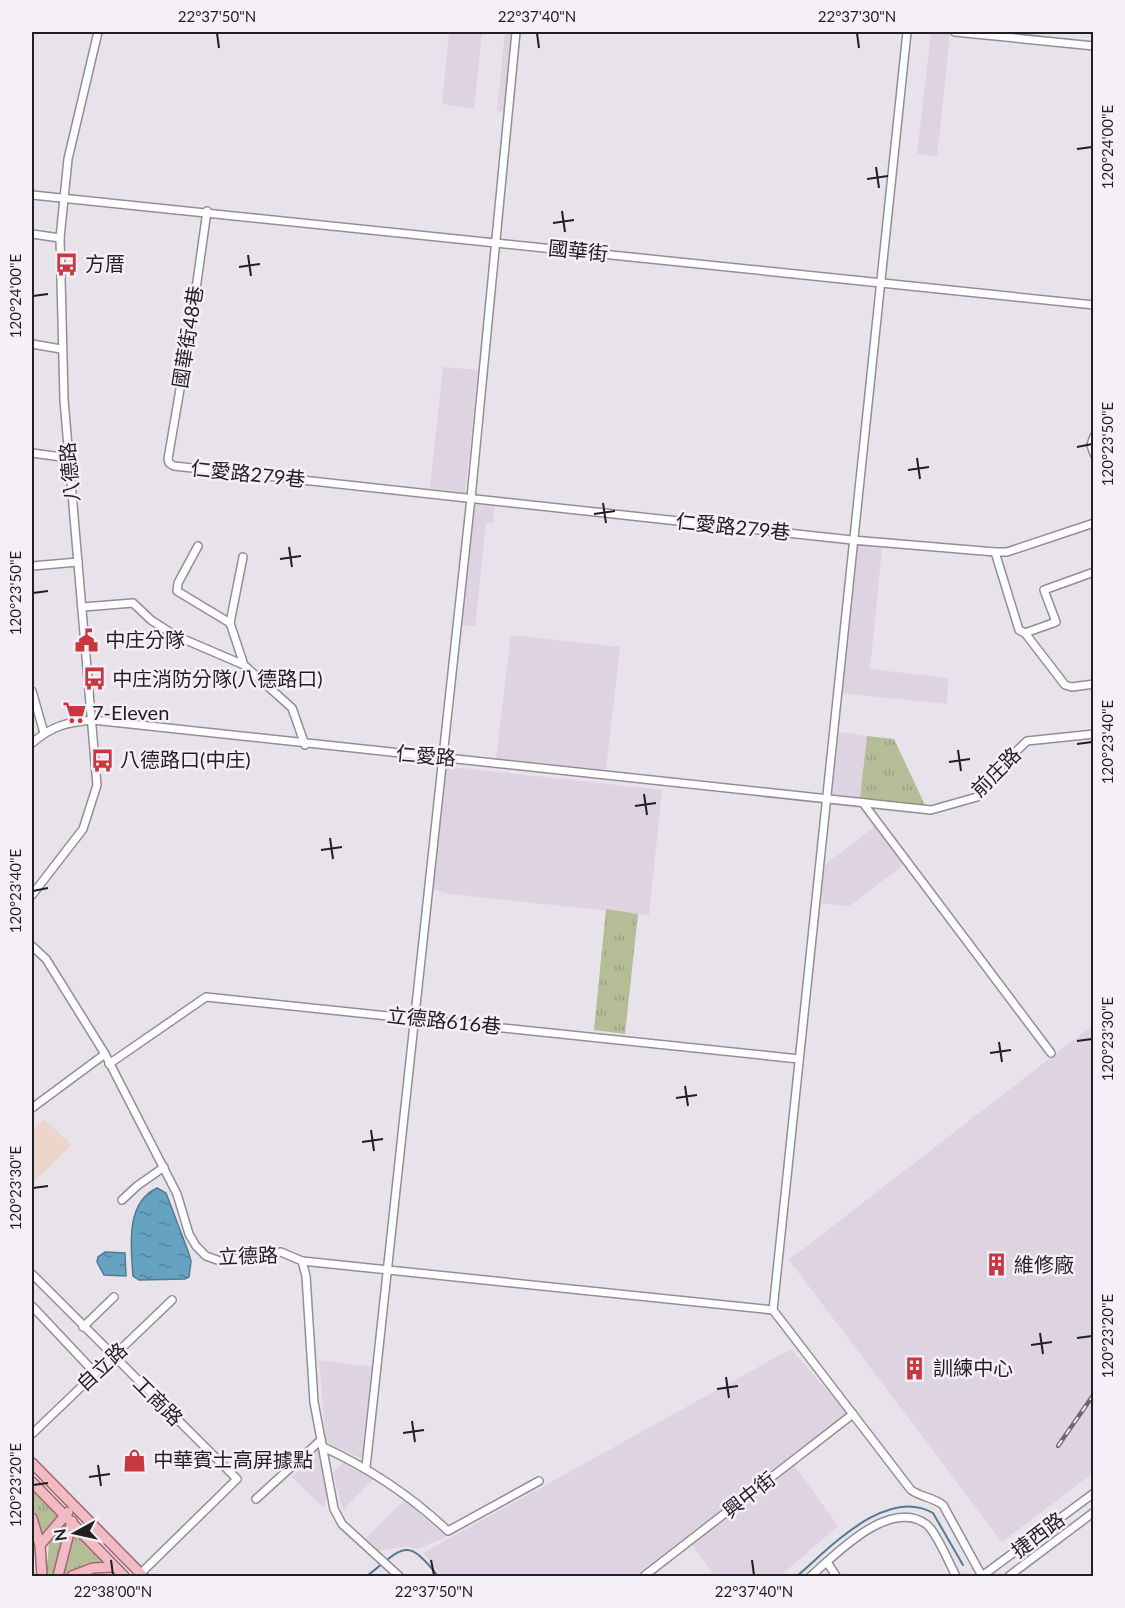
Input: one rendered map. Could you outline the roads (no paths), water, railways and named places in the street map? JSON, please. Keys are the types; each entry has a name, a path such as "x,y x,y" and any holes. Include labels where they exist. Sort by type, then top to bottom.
{"main road":[{"path":"32,1463 140,1576"},
{"path":"32,1482 124,1576"},
{"path":"40,1545 76,1509"},
{"path":"32,1518 40,1545 42,1576"},
{"path":"58,1576 67,1519"},
{"path":"72,1576 93,1568 114,1567"}],"street":[{"name":"八德路","path":"32,895 83,829 97,785 61,349 63,311 60,238 63,196 77,114 98,32"},
{"path":"366,1467 471,498 516,32"},
{"path":"907,32 773,1310 911,1490 919,1495 932,1497 943,1505 982,1576"},
{"path":"955,32 1094,46"},
{"name":"國華街","path":"32,195 63,196 1094,305"},
{"name":"國華街48巷","path":"169,463 207,211"},
{"path":"32,234 60,238"},
{"path":"32,344 61,349"},
{"path":"1094,436 1091,446 1094,454"},
{"path":"32,453 69,458"},
{"name":"仁愛路279巷","path":"169,463 852,540 995,552 1007,552 1094,523"},
{"path":"198,546 178,583 177,591 230,623"},
{"path":"995,552 1018,630 1026,633 1065,685 1094,684"},
{"path":"243,557 230,623 243,665"},
{"path":"32,566 78,562"},
{"path":"1026,633 1056,622 1044,590 1094,572"},
{"path":"83,607 133,603 151,620 174,635 243,665 292,708 305,745"},
{"path":"32,691 44,733"},
{"name":"仁愛路","path":"32,743 44,733 65,722 93,720 305,745 537,766 826,800"},
{"name":"前庄路","path":"826,800 931,810 956,804 977,797 1006,761 1027,741 1094,734"},
{"path":"863,803 1051,1053"},
{"name":"立德路","path":"32,946 46,959 105,1054 177,1194 189,1234 206,1257 220,1261 281,1252 302,1261 306,1276 314,1402 338,1519 399,1576"},
{"name":"立德路616巷","path":"110,1064 206,998 799,1059"},
{"path":"32,1108 105,1054"},
{"path":"122,1200 164,1167"},
{"path":"302,1261 773,1310"},
{"name":"工商路","path":"32,1274 237,1479 140,1576"},
{"path":"83,1327 114,1297"},
{"name":"自立路","path":"32,1434 172,1300"},
{"path":"32,1306 95,1373"},
{"name":"興中街","path":"644,1576 854,1414"},
{"path":"256,1499 322,1443 366,1467 423,1508 448,1531 539,1481"},
{"name":"捷西路","path":"982,1576 1094,1493"},
{"name":"捷西路","path":"1009,1576 1094,1512"},
{"path":"811,1576 871,1526 891,1519 912,1518 928,1525 956,1576"},
{"path":"827,1562 836,1576"}],"water":[{"path":"157,1188 166,1193 188,1251 191,1261 189,1277 185,1279 139,1280 133,1276 131,1239 135,1215 139,1204"},
{"path":"105,1252 125,1253 126,1276 104,1275 97,1262 98,1257"}],"waterway":[{"path":"797,1576 859,1524 896,1508 915,1507 933,1513 963,1565"},
{"path":"367,1576 389,1558 404,1550 419,1555 438,1576"}],"railway":[{"path":"1058,1446 1094,1394"}],"place":[{"name":"方厝","path":"67,264"},
{"name":"中庄分隊","path":"87,640"},
{"name":"中庄消防分隊(八德路口)","path":"94,679"},
{"name":"7-Eleven","path":"74,713"},
{"name":"八德路口(中庄)","path":"102,760"},
{"name":"維修廠","path":"996,1265"},
{"name":"訓練中心","path":"915,1368"},
{"name":"中華賓士高屏據點","path":"135,1460"}]}
